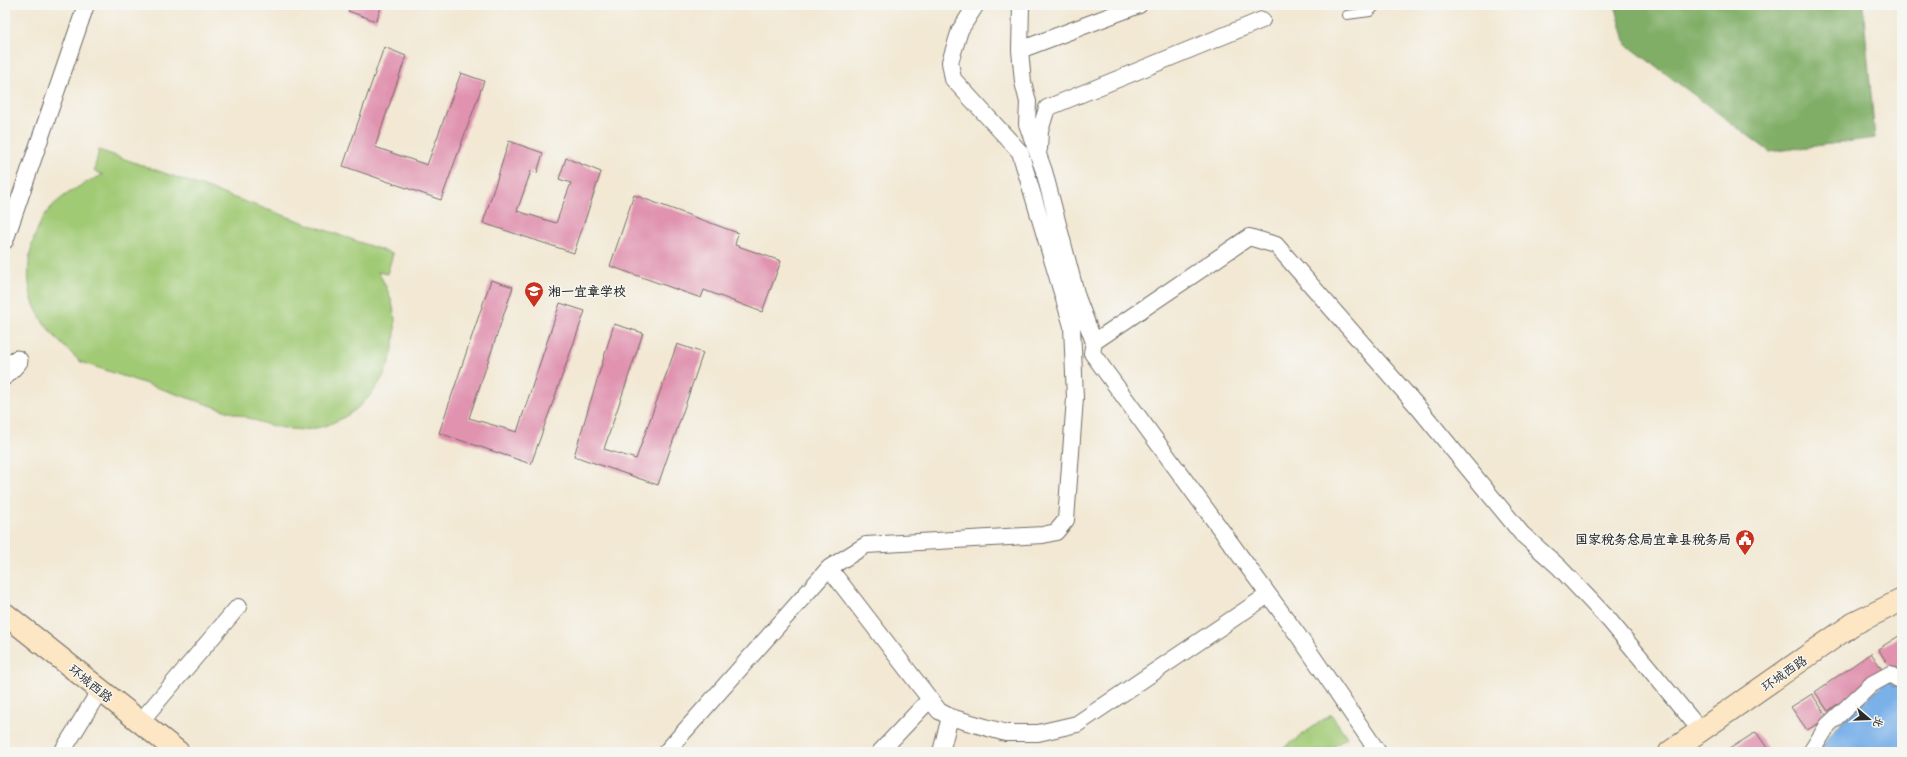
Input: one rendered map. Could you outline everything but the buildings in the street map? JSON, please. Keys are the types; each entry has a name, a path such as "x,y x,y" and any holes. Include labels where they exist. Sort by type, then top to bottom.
{"main road":[{"name":"环城西路","path":"1670,752 1853,624 1902,600"},
{"name":"环城西路","path":"5,614 178,752"}],"street":[{"path":"5,241 10,210 86,5"},
{"path":"666,752 829,568 866,545 1043,535 1056,532 1066,520 1075,398 1072,326 1020,152 953,79 950,62 958,37 976,5"},
{"path":"1021,5 1020,50 1023,82 1028,102 1027,124 1039,158 1077,297 1094,342 1092,353 1268,595 1378,752"},
{"path":"1020,50 1139,5"},
{"path":"1039,158 1040,131 1047,108 1262,20"},
{"path":"1094,342 1249,237 1276,245 1416,406 1522,534 1559,567 1610,621 1701,731"},
{"path":"829,568 939,711 950,717 1006,733 1038,733 1077,724 1268,595"},
{"path":"140,722 238,607"},
{"path":"1811,752 1828,725 1872,684 1890,674 1898,679 1902,677"},
{"path":"62,752 100,690"},
{"path":"880,752 930,700"},
{"path":"941,752 950,717"}],"lane":[{"path":"1347,15 1370,12 1377,5"}],"green space":[{"path":"1615,5 1863,5 1875,138 1770,152 1626,44"},
{"path":"99,150 393,254 387,274 378,272 392,302 395,321 394,340 390,358 374,391 361,405 346,416 330,424 306,430 279,427 269,425 81,362 68,351 41,318 32,300 28,275 31,249 39,225 50,209 71,191 103,175 94,171"},
{"path":"1331,714 1347,737 1327,752 1283,752 1281,750"}],"water":[{"path":"1889,679 1894,686 1902,681 1902,749 1900,752 1818,752 1838,725"}],"place":[{"name":"湘一宜章学校","path":"534,308"},
{"name":"国家税务总局宜章县税务局","path":"1745,556"}]}
